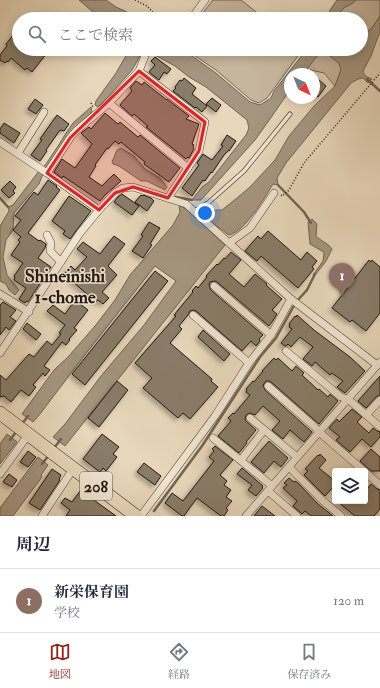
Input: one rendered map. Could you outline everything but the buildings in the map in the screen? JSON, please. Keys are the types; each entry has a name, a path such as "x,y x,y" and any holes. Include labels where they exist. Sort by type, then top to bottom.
{"highway":[{"name":"208","path":"0,413 136,516"}],"street":[{"path":"196,12 205,0"},
{"path":"47,173 76,131 109,103 139,71 145,56"},
{"path":"139,71 205,122 199,151 168,198"},
{"path":"109,103 188,168"},
{"path":"18,153 44,112"},
{"path":"0,142 99,210"},
{"path":"0,353 29,312 80,233 115,193 123,188 133,187 186,204 298,305 364,356 378,363 246,516"},
{"path":"228,242 250,228 274,193"},
{"path":"47,235 51,243 50,251 61,262"},
{"path":"214,286 271,335"},
{"path":"0,294 29,312"},
{"path":"141,516 215,416 249,363 271,335 291,299"},
{"path":"193,315 249,363"},
{"path":"286,351 341,397 348,399 380,427"},
{"path":"268,386 315,426 319,432 360,468"},
{"path":"366,415 380,400"},
{"path":"250,418 297,457"},
{"path":"0,474 22,430"},
{"path":"240,460 264,430"},
{"path":"213,438 240,460 297,516"},
{"path":"289,467 322,500 341,516"},
{"path":"42,516 73,469"},
{"path":"368,475 380,485"}],"lane":[{"path":"195,212 208,203 244,171 290,114"}],"path":[{"path":"135,0 147,6 153,12"},
{"path":"282,196 289,190 304,163 380,73"}],"highlighted area":[{"path":"139,71 205,122 199,151 168,198 133,187 115,193 99,210 47,173 70,138"}],"shaded area":[{"path":"79,0 106,0 127,12 93,12"},
{"path":"213,0 241,0 256,12 204,12"},
{"path":"337,0 356,0 340,12 330,12"},
{"path":"356,0 380,0 380,16 368,31 368,12 339,12"},
{"path":"380,16 380,34 363,73 372,79 368,83 363,78 351,83 286,163 277,178 278,185 273,184 254,214 242,227 229,235 214,224 206,215 210,210 222,210 250,187 275,160 289,136 314,106 316,104 320,104 320,100 335,86 341,70 339,63 330,56 368,56 368,31"},
{"path":"126,56 140,56 132,70 98,107 95,105 96,101"},
{"path":"157,56 192,56 216,73 250,102 260,105 271,98 274,91 284,78 284,99 255,140 201,200 192,200 202,187 209,182 246,135 249,128 247,120 206,87 189,77 175,66"},
{"path":"195,56 298,56 289,68 284,68 284,75 267,98 259,103 251,100 216,70"},
{"path":"302,56 317,56 308,68 292,68"},
{"path":"317,56 330,56 339,63 341,70 335,86 324,73 320,72 320,68 307,68"},
{"path":"91,107 92,112 71,132 43,174 39,184 14,213 13,230 6,240 3,257 7,275 19,290 15,295 9,290 6,284 0,281 0,226 9,211 8,207 13,205 46,164 73,123"},
{"path":"121,148 134,156 145,169 160,178 167,187 165,190 147,181 141,181 119,166 113,164 112,162 117,150"},
{"path":"179,205 186,209 225,245 65,446 53,437 65,424 101,376 144,325 176,281 155,266 33,422 22,414 54,370 68,357 95,326 115,300 130,275 173,225 180,212"},
{"path":"312,219 317,224 316,236 332,249 326,261 316,274 313,275 323,261 324,253 310,244 308,222"},
{"path":"7,434 17,442 0,464 0,444"},
{"path":"38,457 48,465 41,475 42,477 13,516 0,516 0,508"}],"waterway":[{"path":"367,79 380,91"},
{"path":"278,185 304,212 311,223"},
{"path":"176,197 192,200"},
{"path":"0,198 8,207"},
{"path":"154,511 202,446 260,357 276,338 296,302 307,290 315,274"},
{"path":"22,424 28,416"},
{"path":"10,440 16,432"},
{"path":"54,448 61,439"},
{"path":"42,464 49,455"}],"place":[{"name":"新栄保育園","path":"342,296"}],"district":[{"name":"Shineinishi 1-chome","path":"65,286"}]}
